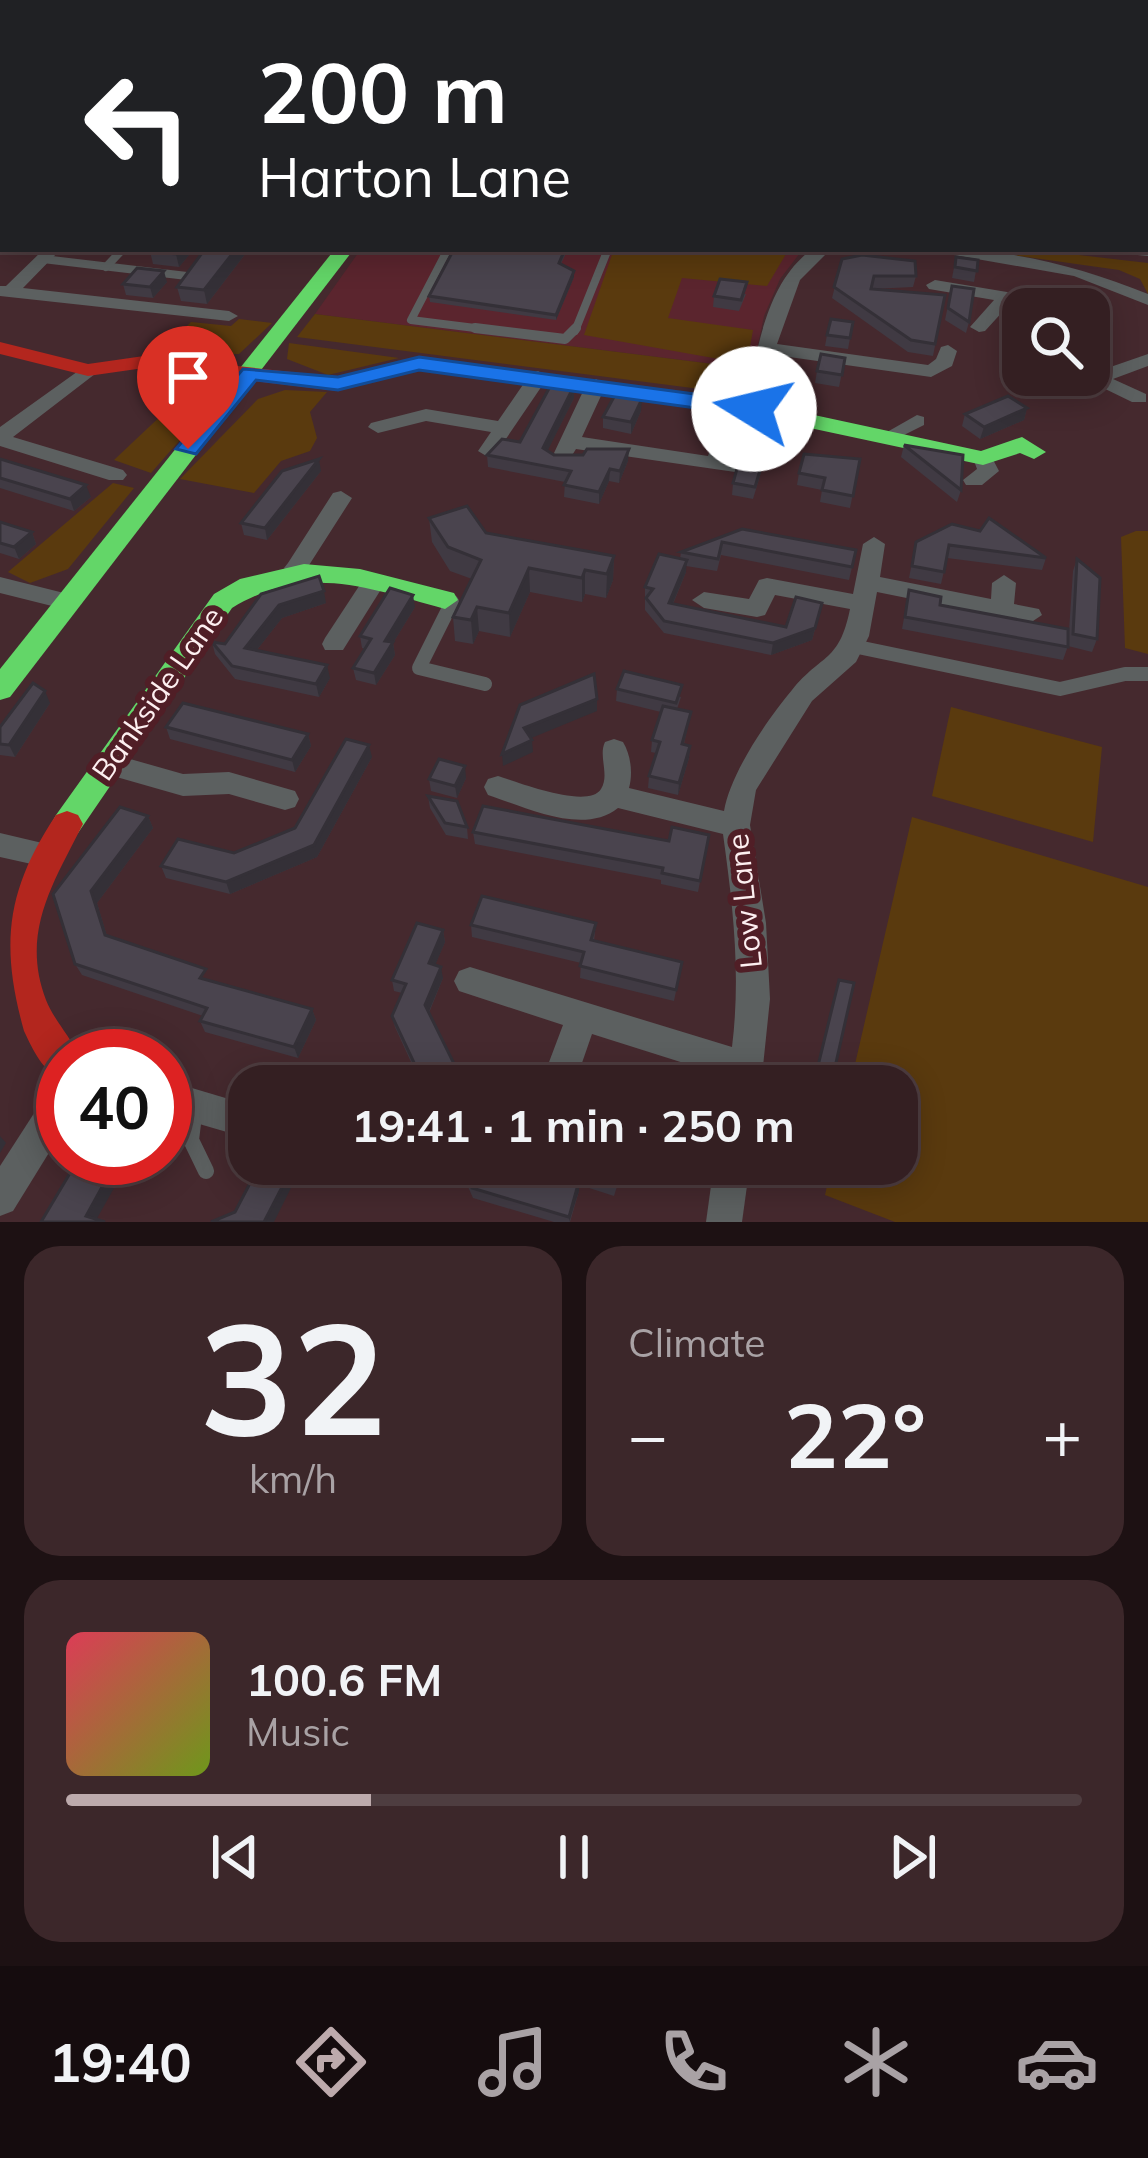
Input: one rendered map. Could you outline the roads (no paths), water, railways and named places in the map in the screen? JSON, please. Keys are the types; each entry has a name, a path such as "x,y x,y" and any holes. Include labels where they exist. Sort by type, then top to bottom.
{"street":[{"path":"0,688 343,252"},
{"path":"754,409 775,316 791,283 817,252"},
{"path":"912,297 929,298 935,285 937,252"},
{"path":"965,252 1078,272 1148,300"},
{"path":"5,291 48,254"},
{"path":"159,309 192,269"},
{"path":"935,285 1007,297 979,327"},
{"path":"5,291 229,316"},
{"path":"0,348 88,370 143,362 338,384 419,363 754,409 890,436 978,469 1022,444 1034,452"},
{"path":"770,349 931,371 945,362 948,351"},
{"path":"1138,398 1120,394 1105,384 1103,376 1148,359"},
{"path":"0,438 88,370"},
{"path":"488,451 538,377"},
{"path":"596,385 566,451 716,461 748,468"},
{"path":"378,427 426,415 500,428"},
{"path":"890,436 917,421"},
{"path":"716,461 727,431"},
{"path":"0,438 116,476"},
{"path":"341,498 296,568 445,600"},
{"path":"853,646 874,544"},
{"name":"Bankside Lane","path":"36,1040 29,1034 8,983 8,936 22,888 223,601 245,579 296,568"},
{"path":"334,644 373,583"},
{"path":"1002,609 1004,584"},
{"path":"0,585 64,601"},
{"path":"704,600 757,609 767,586 863,592 1030,615"},
{"name":"Low Lane","path":"746,1065 754,998 751,923 736,825 742,788 803,694 853,646"},
{"path":"614,749 621,774 615,796"},
{"path":"109,764 182,784 229,783 285,799"},
{"path":"498,787 580,811 615,796 736,825"},
{"path":"0,844 45,855"},
{"path":"470,981 712,1065"},
{"path":"565,1065 582,1018"},
{"path":"192,1105 228,1116"},
{"path":"0,1198 36,1141"},
{"path":"724,1222 729,1185"}],"lane":[{"path":"106,267 119,252"},
{"path":"446,252 411,320 565,339 574,334 607,252"},
{"path":"48,254 106,267 192,269"},
{"path":"445,600 452,602 419,668 485,684"},
{"path":"853,646 1060,689 1078,690 1128,670 1148,674"},
{"path":"192,1151 206,1171"}]}
